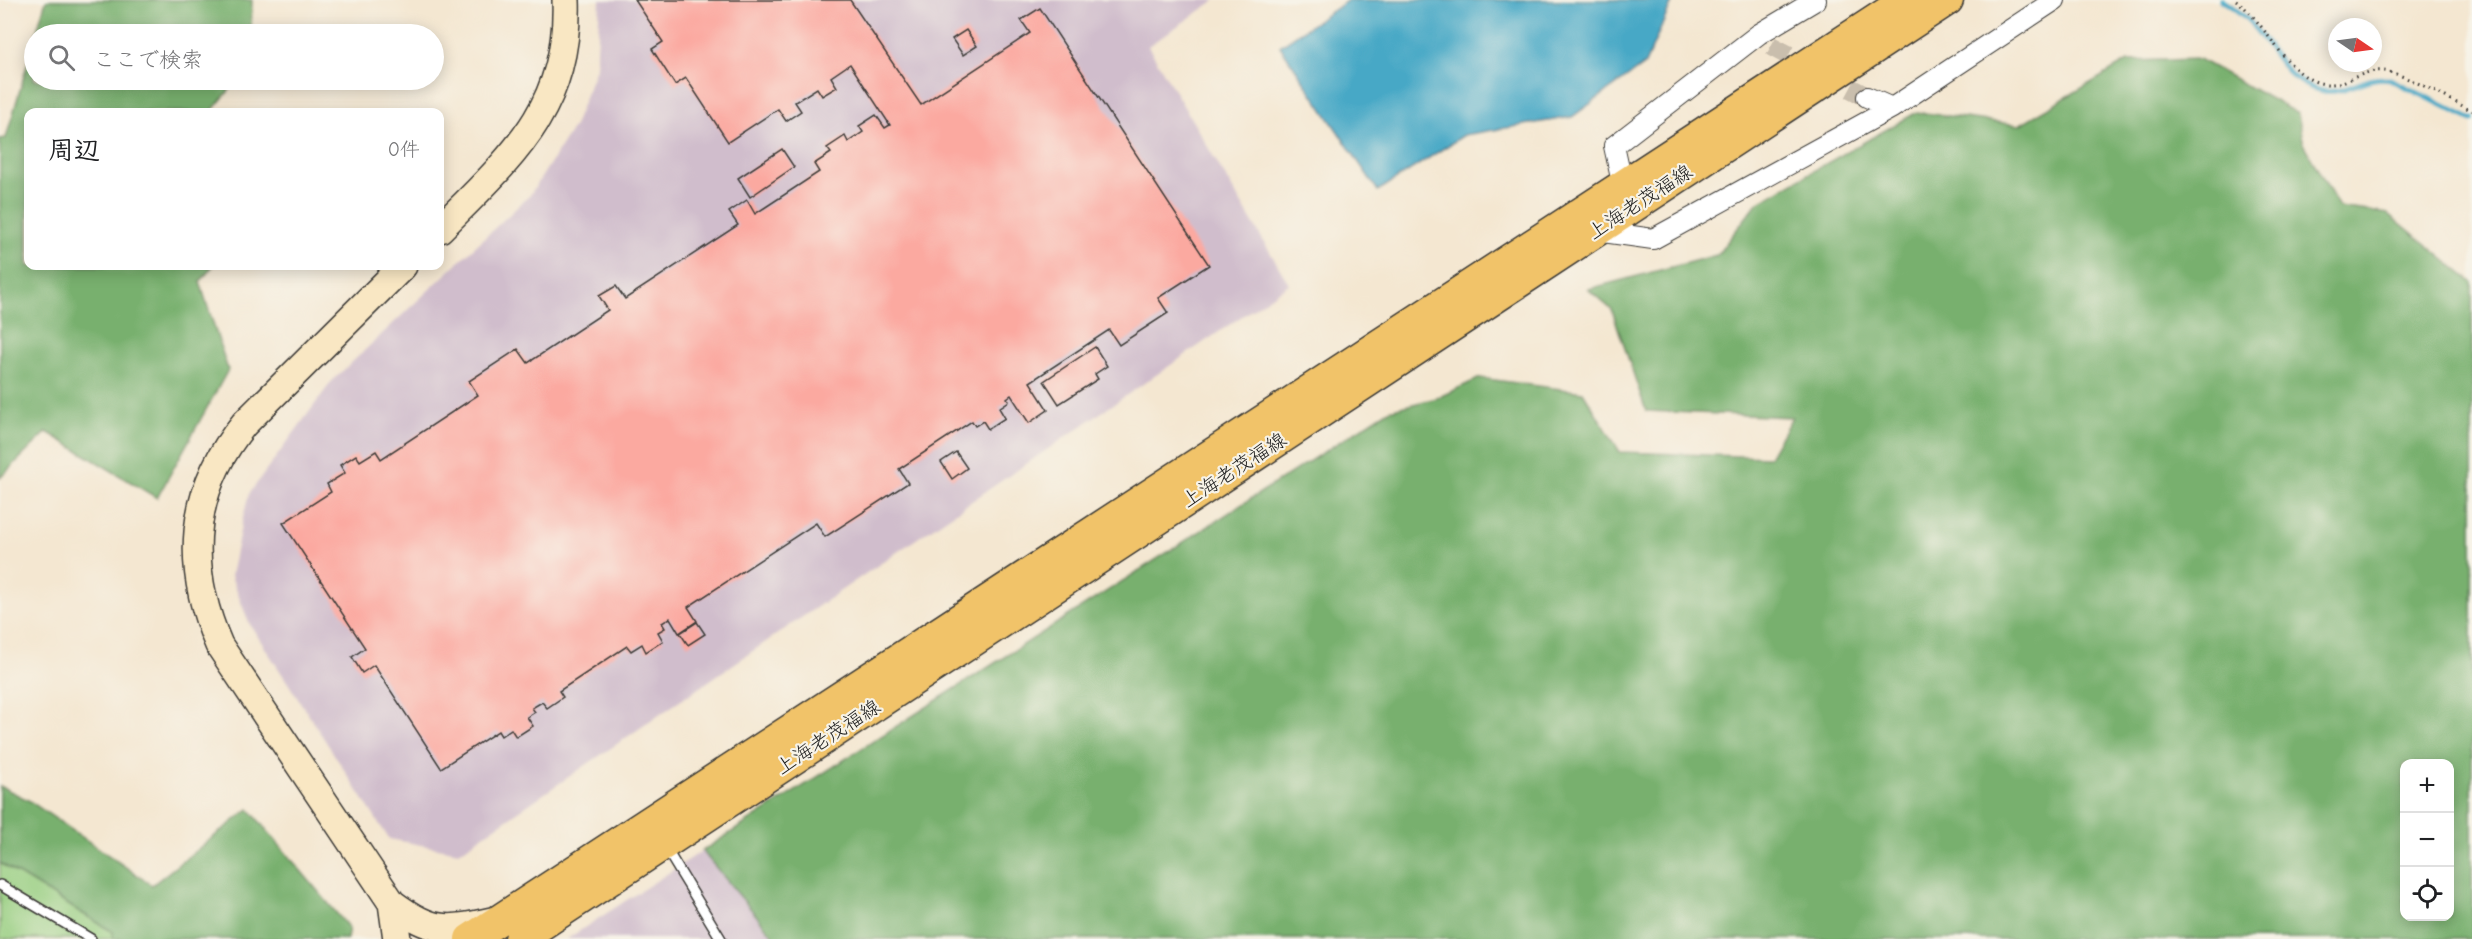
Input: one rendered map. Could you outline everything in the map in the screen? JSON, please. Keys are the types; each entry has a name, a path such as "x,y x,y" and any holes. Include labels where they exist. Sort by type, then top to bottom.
{"main road":[{"name":"上海老茂福線","path":"510,929 1906,0"},
{"name":"上海老茂福線","path":"470,939 510,929 664,845 1948,0"}],"street":[{"path":"444,225 512,155 540,116 557,74 563,49 566,0"},
{"path":"1596,231 1653,239 1892,108 2055,0"},
{"name":"上海老茂福線","path":"1623,187 1614,146 1765,40 1813,2"},
{"path":"1867,97 1892,108"},
{"path":"399,270 244,424 218,460 205,493 197,531 196,555 204,606 219,645 392,903 422,923 436,928 510,929"},
{"path":"392,903 397,939"}],"lane":[{"path":"664,845 721,939"},
{"path":"0,885 91,939"}],"path":[{"path":"2236,0 2254,15 2290,62 2310,79 2322,83 2339,83 2374,71 2383,71 2401,77 2472,111"}],"shaded area":[{"path":"600,0 1216,0 1148,46 1289,284 459,852 389,839 249,623 231,576 249,494 332,381 530,195 574,126 596,68"},
{"path":"702,851 776,939 567,939"}],"green space":[{"path":"46,0 252,0 251,24 39,24"},
{"path":"2199,59 2298,114 2304,145 2339,207 2389,214 2472,282 2472,939 776,939 702,851 1389,410 1437,398 1480,378 1583,392 1620,452 1769,457 1792,417 1646,411 1612,310 1588,289 1717,255 1757,203 1917,112 2019,125 2128,61"},
{"path":"24,76 24,90 230,90 214,108 24,108 24,270 210,270 200,282 228,370 157,498 47,432 0,478 0,139 6,138"},
{"path":"0,786 28,800 152,885 249,809 349,928 347,939 112,939 113,932 0,863"},
{"path":"0,863 113,932 112,939 0,939"}],"water":[{"path":"1348,0 1673,0 1645,64 1572,117 1464,135 1378,191 1280,46"}],"building":[{"path":"635,0 850,0 921,105 1030,33 1021,20 1040,8 1209,265 1158,298 1168,313 1119,345 1109,330 1030,382 1048,410 1029,423 1011,395 1007,398 1009,401 999,408 1005,418 988,429 983,421 975,426 972,421 899,469 908,483 825,537 816,523 688,607 697,621 679,633 670,618 662,623 665,628 658,632 663,641 646,652 642,644 631,651 627,646 559,691 563,697 547,708 542,702 532,708 535,712 527,717 533,726 516,737 511,729 501,736 498,731 441,768 374,665 362,673 352,657 365,648 283,523 331,492 327,484 345,473 340,465 356,455 360,461 376,451 381,459 478,395 469,381 518,349 528,363 608,310 599,296 616,286 625,299 738,225 729,212 747,200 755,214 819,172 814,164 831,153 827,148 845,136 848,142 863,132 859,126 876,115 885,128 890,125 850,64 831,77 837,87 822,96 817,88 795,102 801,111 786,121 778,109 728,142 686,78 675,85 652,49 663,42"},
{"path":"966,30 977,46 963,55 952,39"},
{"path":"782,149 794,167 750,197 738,178"},
{"path":"1095,347 1107,366 1095,374 1098,379 1059,404 1044,381"},
{"path":"956,452 967,468 952,479 941,462"},
{"path":"697,622 705,634 688,645 680,633"}],"waterway":[{"path":"2222,0 2248,20 2289,73 2311,88 2333,91 2373,79 2390,79 2472,120"}],"tunnel":[{"path":"1771,46 1867,97"}]}
